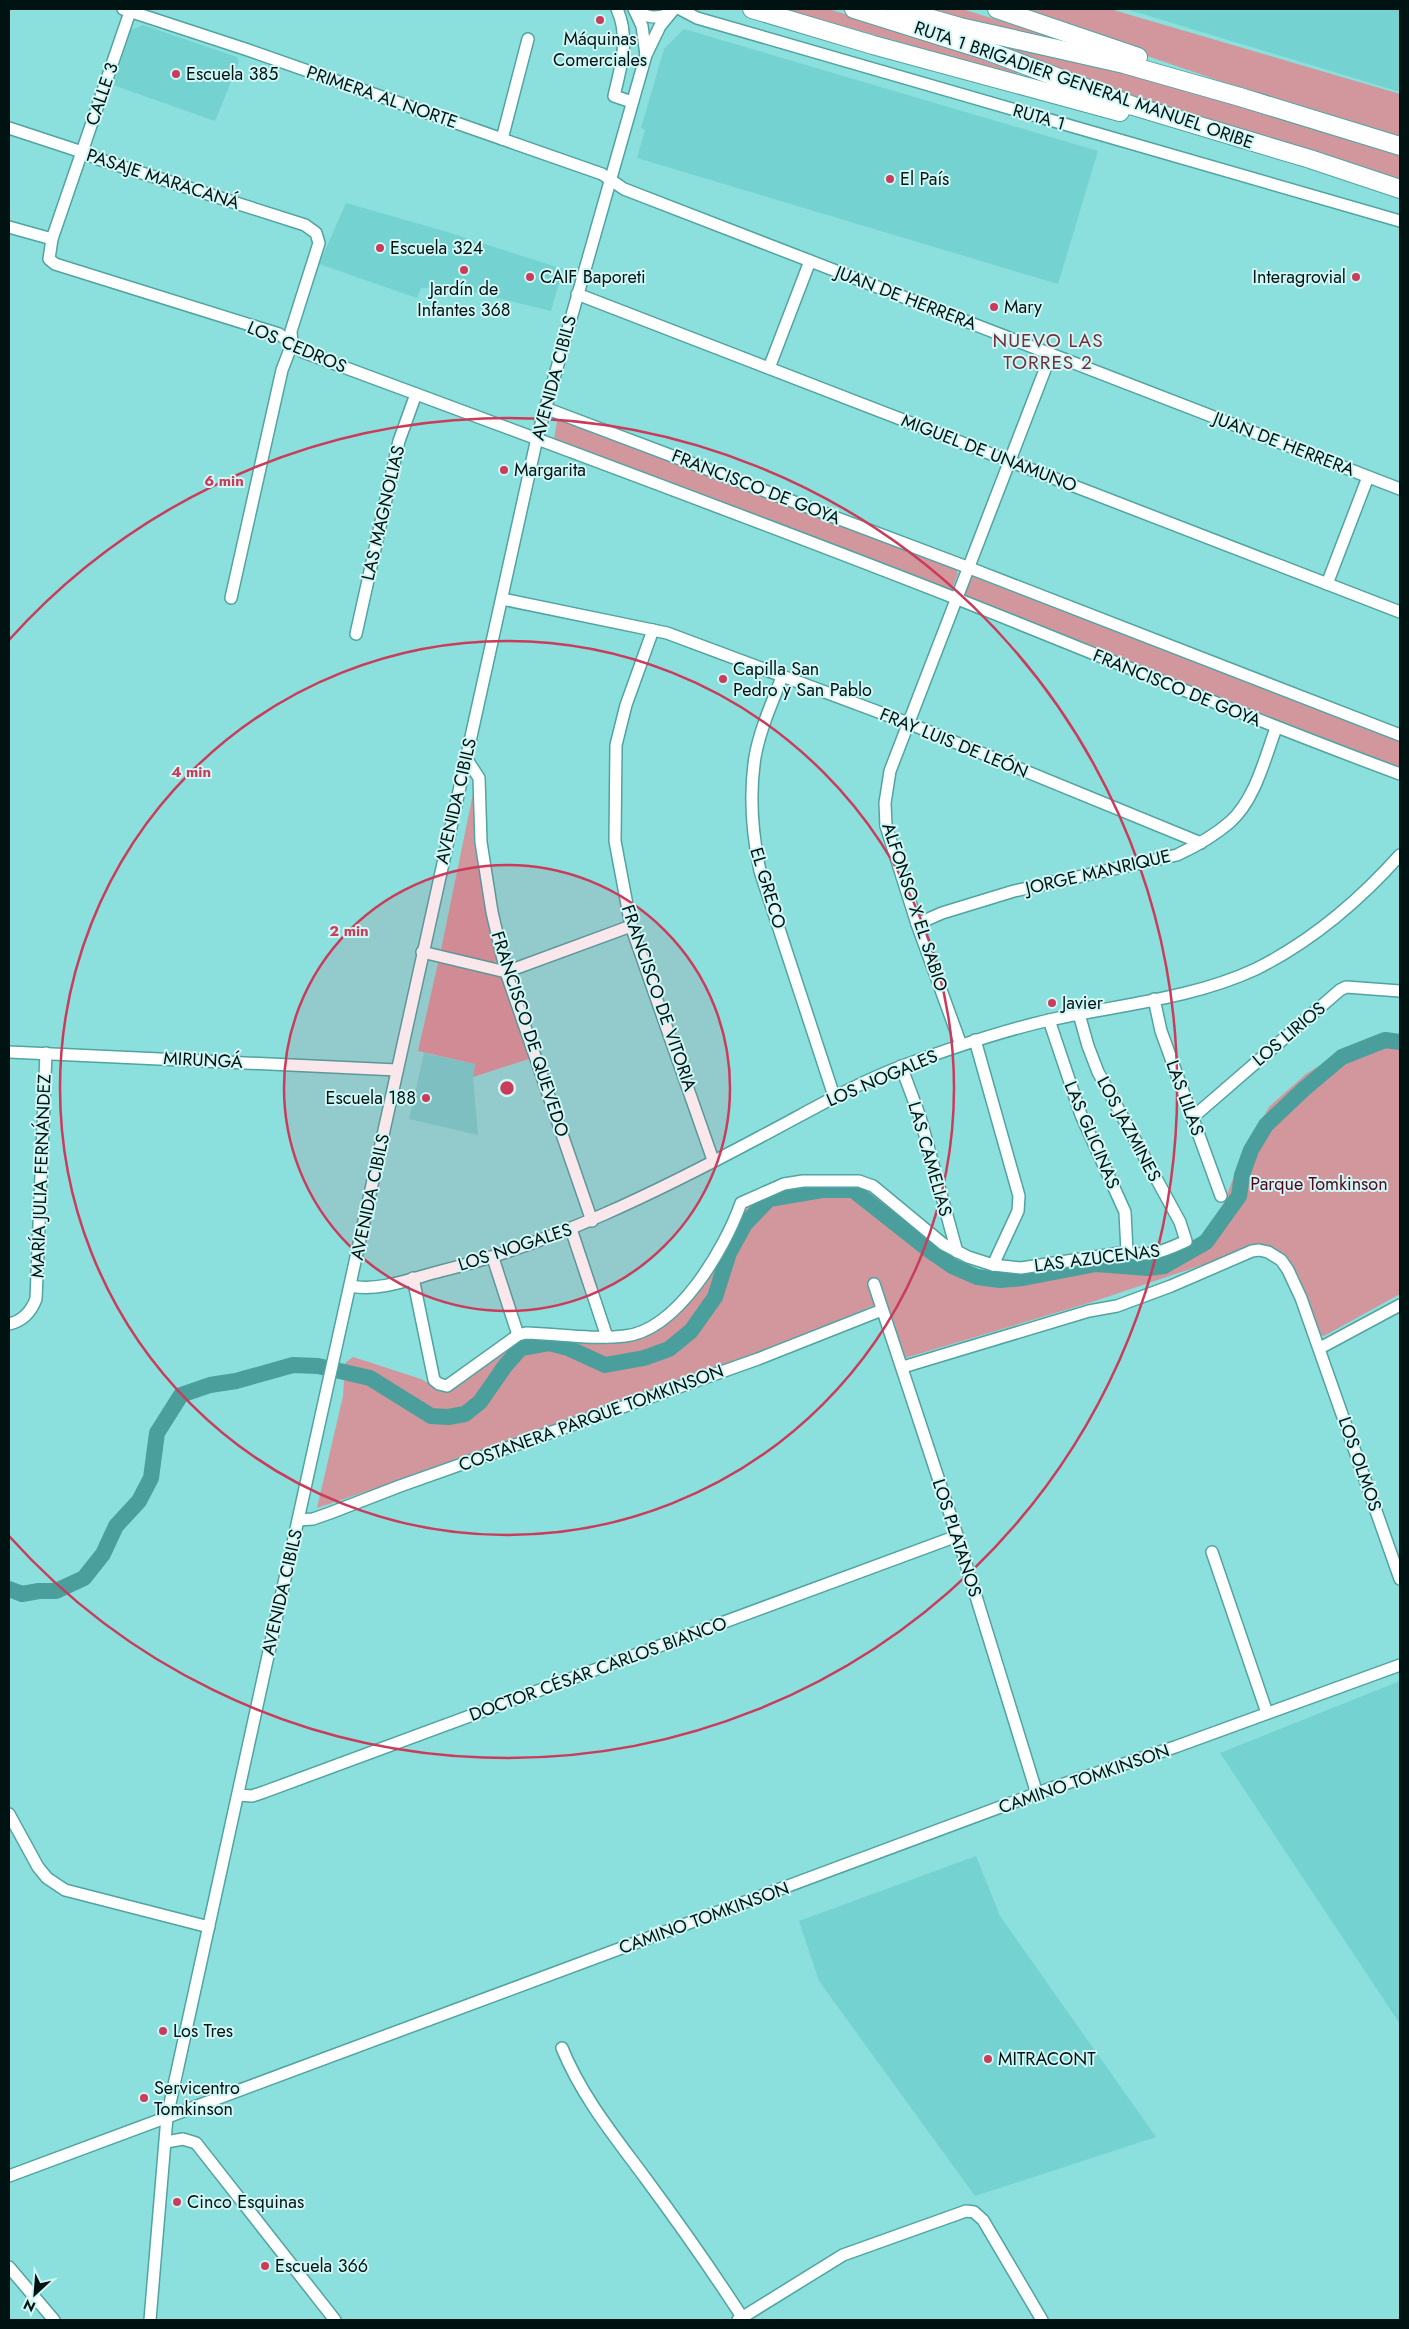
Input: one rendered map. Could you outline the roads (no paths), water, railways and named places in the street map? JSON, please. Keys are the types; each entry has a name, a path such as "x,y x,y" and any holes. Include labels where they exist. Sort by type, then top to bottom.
{"highway":[{"path":"752,9 873,45 1214,138 1261,145"},
{"name":"RUTA 1 BRIGADIER GENERAL MANUEL ORIBE","path":"854,9 988,51 1133,106 1400,189"},
{"name":"RUTA 1 BRIGADIER GENERAL MANUEL ORIBE","path":"897,9 969,29 1124,64 1400,146"},
{"path":"997,9 1220,84 1240,97"}],"street":[{"name":"PRIMERA AL NORTE","path":"128,9 602,174 610,180"},
{"name":"CALLE 3","path":"54,264 49,259 52,239 128,9"},
{"path":"617,9 624,29 624,44 614,96 632,102"},
{"path":"634,9 641,14 653,18 675,10"},
{"name":"AVENIDA CIBILS","path":"634,9 642,26 646,54"},
{"name":"AVENIDA CIBILS","path":"150,2320 167,2118 330,1373 351,1286 422,952 537,438 646,54 656,32 675,10"},
{"name":"RUTA 1","path":"675,10 697,18 1400,221"},
{"path":"502,139 528,39"},
{"name":"PASAJE MARACANÁ","path":"9,128 98,159 305,225 316,233 319,243 290,331 292,344"},
{"name":"JUAN DE HERRERA","path":"610,180 624,189 1400,489"},
{"path":"9,227 52,239"},
{"path":"768,368 810,261"},
{"name":"LOS CEDROS","path":"54,264 279,334 304,352 537,438"},
{"name":"MIGUEL DE UNAMUNO","path":"577,294 1400,612"},
{"path":"231,598 282,370 292,344"},
{"path":"955,598 1050,354"},
{"name":"LAS MAGNOLIAS","path":"356,634 399,441 416,394"},
{"name":"FRANCISCO DE GOYA","path":"545,408 967,567 1400,735"},
{"name":"FRANCISCO DE GOYA","path":"537,438 955,598 1276,728 1400,774"},
{"path":"1328,584 1368,477"},
{"name":"ALFONSO X EL SABIO","path":"955,598 890,771 885,803 886,826 961,1045"},
{"name":"FRAY LUIS DE LEÓN","path":"502,599 667,633 908,723 1202,843"},
{"name":"FRANCISCO DE VITORIA","path":"653,630 626,705 616,745 615,841 631,926 713,1160"},
{"name":"EL GRECO","path":"782,677 756,755 752,802 753,837 760,871 834,1096"},
{"name":"JORGE MANRIQUE","path":"918,924 942,913 1014,891 1109,869 1143,864 1177,855 1202,843 1232,821 1242,806 1259,772 1276,728"},
{"name":"FRANCISCO DE QUEVEDO","path":"466,758 479,778 481,842 492,912 506,972 592,1221"},
{"name":"LOS NOGALES","path":"351,1286 371,1288 492,1258 592,1221 682,1178 834,1096 901,1066 975,1040 1049,1020 1154,999 1212,985 1253,970 1280,956 1338,918 1366,892 1400,855"},
{"path":"422,952 506,972 631,926"},
{"name":"LOS LIRIOS","path":"1192,1118 1340,990 1346,987 1400,991"},
{"name":"LAS LILAS","path":"1154,999 1161,1031 1221,1196"},
{"name":"LOS JAZMINES","path":"1079,1014 1098,1072 1180,1222 1186,1240"},
{"name":"LAS GLICINAS","path":"1049,1020 1081,1115 1124,1212 1127,1252"},
{"path":"975,1040 1019,1196 1018,1211 994,1265"},
{"name":"MIRUNGÁ","path":"9,1052 397,1070"},
{"name":"MARÍA JULIA FERNÁNDEZ","path":"9,1324 27,1314 32,1309 36,1299 46,1053"},
{"name":"LAS CAMELIAS","path":"901,1066 920,1117 957,1252"},
{"name":"LAS AZUCENAS","path":"518,1335 526,1333 607,1337 627,1336 640,1332 672,1311 692,1291 714,1262 741,1203 784,1184 811,1181 859,1181 873,1186 921,1227 957,1252 994,1265 1021,1268 1127,1252 1142,1255 1153,1254 1164,1251 1186,1240"},
{"path":"571,1229 607,1337"},
{"path":"902,1367 1088,1311 1117,1306 1195,1276 1252,1250 1268,1252 1280,1260 1288,1270 1320,1348 1400,1305"},
{"path":"413,1278 434,1380 442,1386 452,1384 518,1335 492,1258"},
{"name":"LOS PLATANOS","path":"874,1284 957,1536 1037,1794"},
{"name":"COSTANERA PARQUE TOMKINSON","path":"299,1520 313,1519 400,1486 758,1359 882,1310"},
{"name":"LOS OLMOS","path":"1320,1348 1360,1468 1400,1578"},
{"name":"DOCTOR CÉSAR CARLOS BIANCO","path":"238,1795 252,1796 273,1789 957,1536"},
{"path":"1212,1552 1268,1713"},
{"name":"CAMINO TOMKINSON","path":"9,2176 1037,1794 1175,1747 1400,1665"},
{"path":"9,1814 38,1867 47,1878 65,1890 209,1927"},
{"path":"562,2048 573,2074 589,2101 680,2224 741,2319 843,2255 940,2218 966,2211 974,2212 983,2220 1042,2320"},
{"path":"166,2142 183,2139 196,2143 335,2320"},
{"path":"9,2267 54,2320"}],"waterway":[{"path":"9,1589 22,1594 56,1591 84,1578 103,1554 116,1526 139,1501 151,1478 157,1433 181,1395 210,1385 236,1381 293,1365 318,1366 370,1378 431,1416 448,1417 465,1414 480,1402 505,1366 521,1348 549,1343 568,1348 605,1365 644,1358 669,1349 691,1331 715,1297 729,1253 745,1224 769,1199 822,1190 853,1190 929,1250 952,1266 977,1277 1000,1280 1023,1278 1096,1264 1148,1268 1164,1266 1206,1242 1239,1196 1242,1175 1251,1150 1266,1125 1342,1057 1385,1040 1400,1042"}],"place":[{"name":"Máquinas Comerciales","path":"600,20"},
{"name":"Escuela 385","path":"176,74"},
{"name":"El País","path":"890,179"},
{"name":"Escuela 324","path":"380,248"},
{"name":"Jardín de Infantes 368","path":"464,270"},
{"name":"CAIF Baporeti","path":"530,277"},
{"name":"Interagrovial","path":"1356,277"},
{"name":"Mary","path":"994,307"},
{"name":"Margarita","path":"504,470"},
{"name":"Capilla San Pedro y San Pablo","path":"723,679"},
{"name":"Javier","path":"1052,1003"},
{"name":"Escuela 188","path":"426,1098"},
{"name":"Los Tres","path":"163,2031"},
{"name":"MITRACONT","path":"988,2059"},
{"name":"Servicentro Tomkinson","path":"144,2098"},
{"name":"Cinco Esquinas","path":"177,2202"},
{"name":"Escuela 366","path":"265,2266"}],"district":[{"name":"NUEVO LAS TORRES 2","path":"1048,351"}],"park label":[{"name":"Parque Tomkinson","path":"1319,1184"}]}
